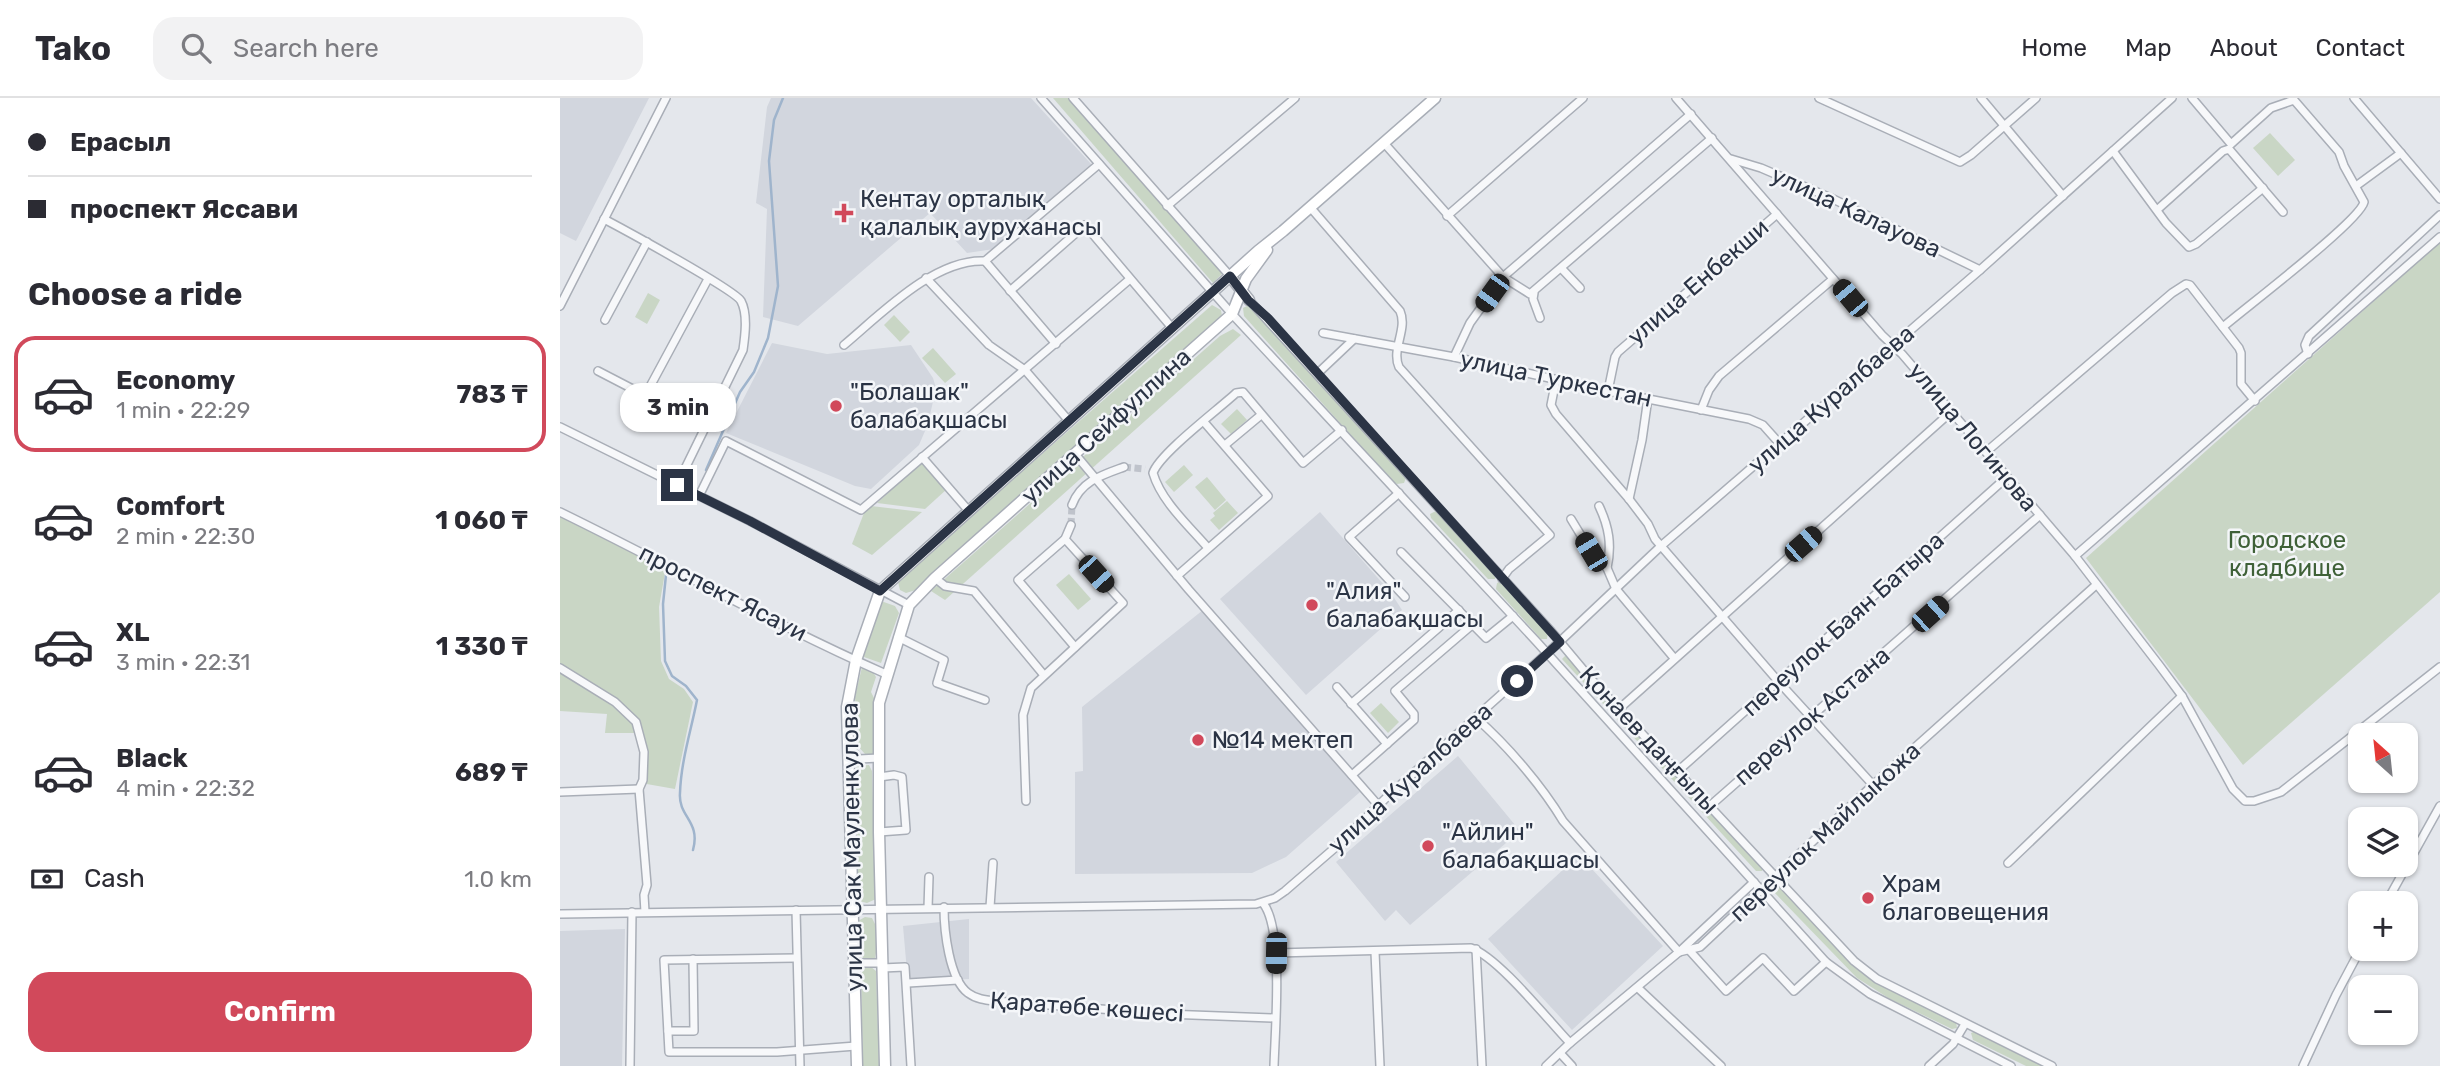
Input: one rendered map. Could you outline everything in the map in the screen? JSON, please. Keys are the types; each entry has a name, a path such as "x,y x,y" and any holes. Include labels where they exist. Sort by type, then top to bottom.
{"main road":[{"name":"улица Сейфуллина","path":"880,591 1230,276 1435,98"},
{"name":"улица Сейфуллина","path":"909,606 935,578 1232,314 1245,296 1246,279 1257,261 1283,231"},
{"name":"Қонаев даңғылы","path":"1230,276 1245,296"},
{"name":"улица Сак Мауленкулова","path":"857,1066 847,707 856,660 880,591"},
{"name":"улица Сак Мауленкулова","path":"885,1066 879,832 879,703 909,606"}],"street":[{"path":"560,306 666,98"},
{"name":"Қонаев даңғылы","path":"1041,98 1232,314 1513,616 1826,962 1870,994 2011,1066"},
{"name":"Қонаев даңғылы","path":"1073,98 1230,276"},
{"path":"1167,206 1295,98"},
{"path":"1447,216 1583,98"},
{"name":"улица Логинова","path":"1676,98 1882,335 1894,345 2075,556 2182,696 2233,789 2245,801 2254,801 2281,792 2440,667"},
{"path":"1819,98 1960,162 2036,98"},
{"path":"1981,98 2063,196"},
{"name":"улица Куралбаева","path":"560,914 1263,902 1286,891 1560,642 1661,546 1980,270 2172,98"},
{"path":"2192,98 2231,144 2271,108 2294,100 2339,152 2364,202 2362,208 2314,252 2223,327"},
{"path":"2354,98 2440,199"},
{"path":"1454,357 1469,323 1503,278 1691,114"},
{"path":"1540,318 1533,299 1534,293 1712,138"},
{"path":"1384,143 1503,278 1527,293 1534,293"},
{"path":"2158,209 2226,149 2232,151 2283,212"},
{"path":"2113,151 2185,245 2192,247 2263,188"},
{"path":"2356,186 2402,153"},
{"name":"улица Калауова","path":"1730,158 1761,168 1831,198 1980,270"},
{"path":"844,345 926,278 957,264 973,260 985,261 1099,164"},
{"path":"1310,207 1396,305 1403,320 1396,362 1399,367 1550,535 1509,569 1502,579"},
{"name":"улица Енбекши","path":"1608,391 1618,352 1777,214"},
{"path":"2308,354 2305,345 2309,336 2440,215"},
{"path":"604,219 738,297 742,302 745,339 743,350 677,485"},
{"path":"1010,291 1085,225 1173,328"},
{"path":"2075,556 2440,237"},
{"path":"605,320 646,242"},
{"path":"985,261 1056,344"},
{"path":"1562,269 1580,288"},
{"path":"926,278 989,345 1025,370 1069,421"},
{"path":"1701,410 1709,390 1719,376 1833,278"},
{"path":"646,394 708,279"},
{"path":"699,496 726,441 862,510 1130,279"},
{"path":"1986,453 2183,285 2190,285 2241,353 2241,384 2255,401"},
{"name":"Қонаев даңғылы","path":"1245,296 1619,709 1866,971 1965,1024 2052,1066"},
{"name":"улица Туркестан","path":"1323,333 1454,357 1758,422 1768,429 1779,443"},
{"path":"1317,374 1354,339"},
{"path":"598,370 704,426"},
{"path":"1556,380 1551,397 1552,409 1629,499 1661,546 1873,785"},
{"path":"1208,548 1170,502 1149,471 1203,422 1243,392 1303,463 1342,430"},
{"path":"1629,499 1642,440 1647,398"},
{"path":"1619,709 1951,412"},
{"path":"1225,445 1261,415"},
{"path":"1177,576 1268,496 1203,422"},
{"path":"560,427 750,521 909,606"},
{"path":"1075,454 1177,576 1378,806"},
{"path":"922,457 968,510"},
{"path":"1072,505 1076,495 1094,478 1124,467"},
{"name":"переулок Баян Батыра","path":"1678,771 2007,477"},
{"path":"1399,494 1349,537 1405,597"},
{"path":"1599,506 1606,520 1611,551 1607,568"},
{"name":"проспект Ясауи","path":"560,512 886,674"},
{"name":"переулок Астана","path":"1711,806 2040,515"},
{"path":"1571,519 1591,552 1607,568 1616,589 1674,658"},
{"path":"1071,525 1065,539 1018,580 1075,647"},
{"path":"1026,800 1023,715 1031,688 1122,603 1065,539"},
{"path":"1401,552 1486,638 1513,616"},
{"path":"935,578 946,586 974,591 1043,674"},
{"name":"переулок Майлыкожа","path":"1546,1066 1679,952 1700,947 1873,785 2096,585"},
{"path":"1351,704 1459,610"},
{"path":"1352,775 1415,717 1395,691 1473,624"},
{"path":"898,637 944,660 937,684 985,700"},
{"path":"560,668 615,702 636,722 644,752 643,779 639,789 647,885 644,895 645,912"},
{"path":"1337,687 1387,744"},
{"path":"2008,863 2182,696"},
{"path":"1476,718 1508,751 1555,807 1563,821 1679,952 1754,882"},
{"path":"848,744 859,759 879,758"},
{"path":"879,777 902,777 906,830 879,832"},
{"path":"560,792 639,789"},
{"path":"2393,891 2440,806"},
{"path":"990,907 993,863"},
{"path":"928,908 929,877"},
{"path":"1263,902 1272,920 1276,953 1274,1066"},
{"path":"944,907 947,946 958,980"},
{"path":"796,910 800,1066"},
{"path":"630,1066 632,912"},
{"path":"1276,953 1476,950 1506,974 1570,1043"},
{"path":"1476,950 1482,1066"},
{"path":"1689,950 1726,991 1763,958 1794,991 1826,962"},
{"path":"1375,952 1380,1066"},
{"path":"796,957 664,960 669,1052 799,1051 856,1046"},
{"path":"668,1031 694,1031 693,959"},
{"path":"2303,1066 2354,961"},
{"path":"855,963 905,967 911,1066"},
{"name":"Қаратөбе көшесі","path":"908,983 958,980 969,994 995,1002 1166,1014 1275,1018"},
{"path":"1638,988 1721,1066"},
{"path":"1928,1066 1957,1039 1965,1024"},
{"path":"1560,1053 1572,1066"}],"shaded area":[{"path":"560,98 649,98 576,241 560,233"},
{"name":"Кентау орталық қалалық ауруханасы","path":"771,98 1031,98 1092,165 994,249 967,253 930,213 798,326 763,317 767,209 756,203 767,107"},
{"name":"\"Болашак\" балабақшасы","path":"772,343 827,354 911,345 933,378 936,388 928,424 919,445 871,489 855,486 726,433"},
{"name":"\"Алия\" балабақшасы","path":"1320,512 1391,593 1402,610 1306,695 1220,599"},
{"name":"№14 мектеп","path":"1203,610 1360,792 1286,857 1252,873 1075,874 1075,772 1083,771 1082,707"},
{"name":"\"Айлин\" балабақшасы","path":"1458,756 1520,831 1410,925 1396,910 1385,921 1336,862"},
{"path":"1579,855 1663,946 1572,1030 1488,939"},
{"path":"969,919 969,979 908,983 903,926"},
{"path":"625,929 622,1066 560,1066 560,931"}],"green space":[{"path":"1053,98 1069,98 1223,273 1213,283"},
{"path":"2270,133 2295,160 2278,176 2253,148"},
{"name":"Городское кладбище","path":"2440,242 2440,592 2243,765 2086,558"},
{"path":"648,293 660,300 647,324 635,317"},
{"path":"1212,305 1221,310 1220,320 916,590 906,593 900,590 898,582 906,573"},
{"path":"1249,305 1407,475 1404,483 1393,482 1244,316 1243,308"},
{"path":"894,315 910,332 900,342 884,325"},
{"path":"1233,329 1241,335 945,600 931,591 1220,336"},
{"path":"933,348 956,374 945,383 922,358"},
{"path":"1237,409 1247,420 1231,434 1221,424"},
{"path":"922,462 947,489 925,509 877,503"},
{"path":"1184,465 1193,475 1174,492 1165,482"},
{"path":"1207,477 1226,500 1215,510 1195,487"},
{"path":"1227,501 1238,513 1219,530 1210,520 1215,516 1213,513"},
{"path":"871,506 922,512 872,555 852,544 864,513"},
{"path":"1436,511 1496,575 1495,579 1488,579 1431,518 1430,514"},
{"path":"560,514 666,567 659,607 661,661 669,679 684,689 693,702 675,789 641,783 640,733 605,733 607,714 560,711"},
{"path":"1069,574 1091,599 1078,610 1056,585"},
{"path":"1501,581 1548,632 1547,639 1541,639 1496,589 1497,583"},
{"path":"881,601 895,606 899,613 881,663 863,655"},
{"path":"1568,653 1763,868 1762,871 1756,871 1562,659"},
{"path":"862,667 873,672 876,677 871,692 874,698 876,749 873,754 865,754 857,745 855,697"},
{"path":"1381,703 1399,722 1388,733 1370,713"},
{"path":"869,765 872,771 876,899 867,903 857,898 854,770 858,766"},
{"path":"1776,882 1851,960 1956,1022 1957,1028 1952,1029 1890,999 1857,978 1772,890 1771,884"},
{"path":"865,917 872,918 876,926 876,953 875,958 870,960 863,958 859,949 858,921"},
{"path":"871,967 876,971 879,1066 863,1066 861,974 865,968"},
{"path":"1976,1031 2049,1066 2026,1066 1973,1040 1971,1033"}],"waterway":[{"path":"706,470 740,392 754,372 768,338 778,286 769,161 774,120 783,98"},
{"path":"666,575 663,604 665,661 672,676 686,686 697,700 684,758 680,793 682,808 694,832 693,850"}],"tunnel":[{"path":"1124,467 1145,469"},
{"path":"1071,525 1072,505"}],"place":[{"name":"Кентау орталық қалалық ауруханасы","path":"844,213"},
{"name":"\"Болашак\" балабақшасы","path":"836,406"},
{"name":"\"Алия\" балабақшасы","path":"1312,605"},
{"name":"№14 мектеп","path":"1198,740"},
{"name":"\"Айлин\" балабақшасы","path":"1428,846"},
{"name":"Храм благовещения","path":"1868,898"}],"route":[{"path":"677,485 880,591 1230,276 1248,300 1268,318 1457,531 1560,642 1517,681"}]}
